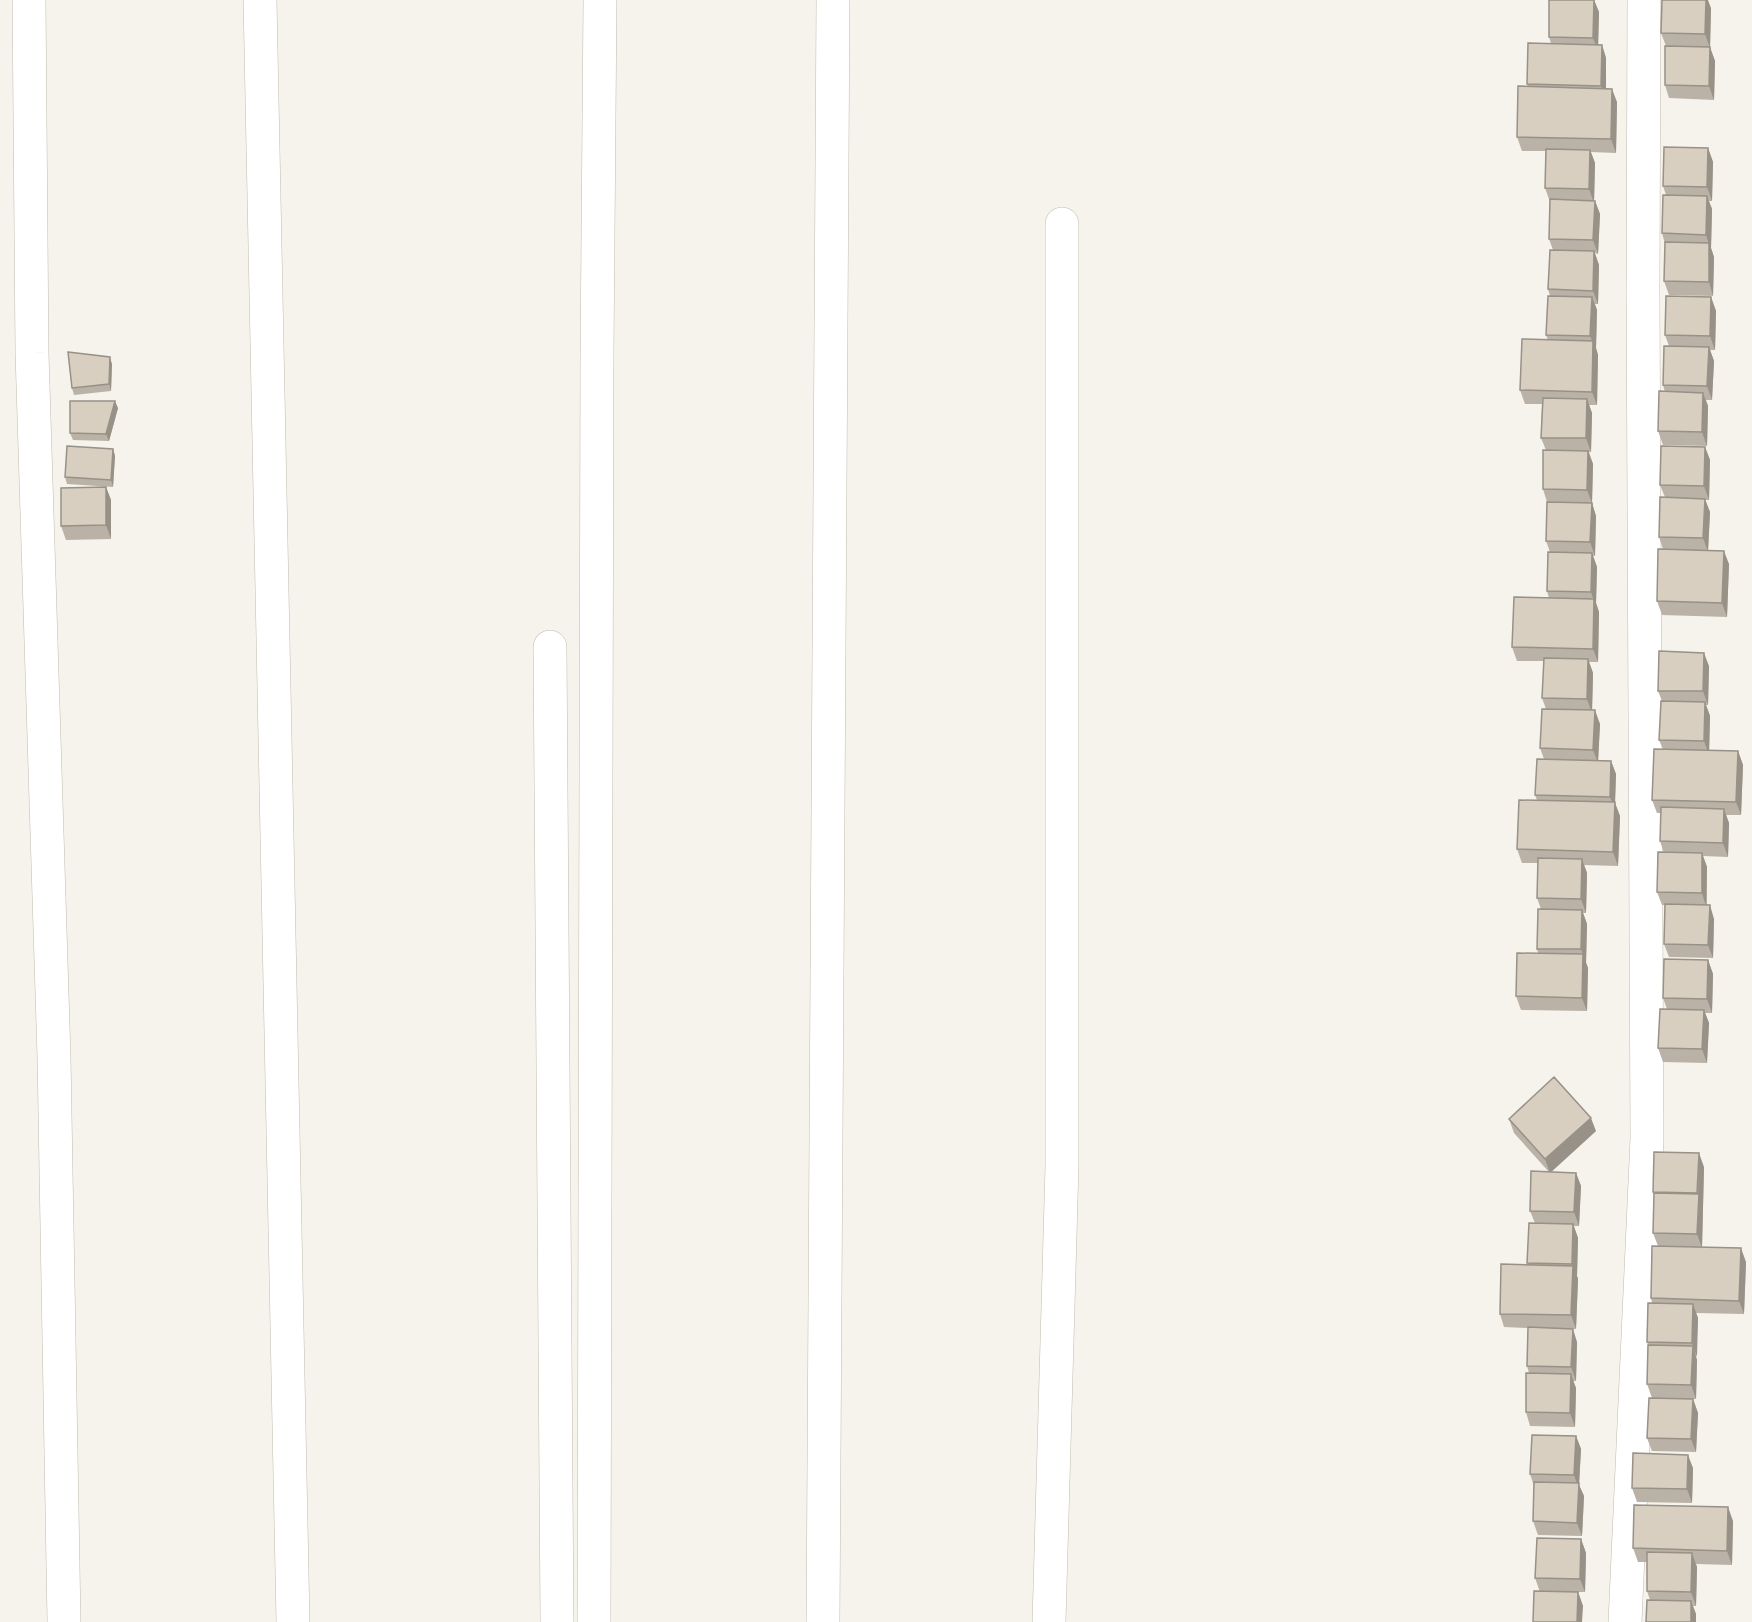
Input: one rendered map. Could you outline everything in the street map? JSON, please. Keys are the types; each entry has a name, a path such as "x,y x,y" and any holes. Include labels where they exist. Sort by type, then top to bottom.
{"street":[{"path":"30,0 32,352 54,1057 64,1622"},
{"path":"260,0 293,1622"},
{"path":"594,1622 600,0"},
{"path":"823,1622 832,0"},
{"path":"1625,1622 1647,1138 1644,0"},
{"path":"1049,1622 1062,1166 1062,224"},
{"path":"550,648 557,1622"}],"building":[{"path":"1549,0 1594,0 1593,38 1549,37"},
{"path":"1662,0 1706,0 1705,34 1661,33"},
{"path":"1528,43 1602,45 1601,86 1527,84"},
{"path":"1665,46 1710,47 1709,86 1665,85"},
{"path":"1518,86 1612,89 1611,139 1517,137"},
{"path":"1664,147 1708,148 1707,187 1663,186"},
{"path":"1546,149 1590,150 1589,189 1545,188"},
{"path":"1663,195 1707,196 1706,235 1662,233"},
{"path":"1550,199 1595,201 1593,240 1549,239"},
{"path":"1665,242 1709,243 1709,282 1664,281"},
{"path":"1550,250 1594,251 1593,291 1548,289"},
{"path":"1548,296 1592,297 1590,336 1546,335"},
{"path":"1666,296 1711,297 1710,336 1665,335"},
{"path":"1522,339 1593,341 1592,392 1520,390"},
{"path":"1664,346 1709,347 1707,386 1663,385"},
{"path":"68,352 110,357 109,384 72,388"},
{"path":"1659,391 1703,393 1702,432 1658,431"},
{"path":"1543,398 1587,399 1586,438 1541,438"},
{"path":"70,401 115,401 106,434 70,433"},
{"path":"67,446 113,449 111,480 65,477"},
{"path":"1661,446 1705,447 1704,486 1660,485"},
{"path":"1543,450 1588,451 1587,490 1543,489"},
{"path":"106,487 106,525 61,526 61,488"},
{"path":"1660,497 1705,499 1703,538 1659,537"},
{"path":"1547,502 1592,503 1590,542 1546,541"},
{"path":"1658,549 1724,551 1722,603 1657,601"},
{"path":"1548,552 1592,553 1591,592 1547,591"},
{"path":"1514,597 1594,599 1593,649 1512,647"},
{"path":"1659,651 1704,653 1703,691 1658,691"},
{"path":"1544,658 1588,659 1587,699 1542,698"},
{"path":"1661,701 1705,702 1704,741 1659,740"},
{"path":"1542,709 1595,710 1593,750 1540,748"},
{"path":"1654,749 1738,751 1736,802 1652,800"},
{"path":"1537,759 1611,761 1610,797 1535,795"},
{"path":"1519,800 1615,802 1613,852 1517,849"},
{"path":"1661,807 1724,809 1723,843 1660,841"},
{"path":"1658,852 1702,853 1702,893 1657,892"},
{"path":"1538,858 1582,859 1581,899 1537,898"},
{"path":"1665,904 1710,905 1708,945 1664,944"},
{"path":"1538,909 1582,910 1581,949 1537,949"},
{"path":"1517,953 1583,954 1582,998 1516,996"},
{"path":"1664,959 1708,960 1707,999 1663,998"},
{"path":"1660,1009 1704,1010 1702,1049 1658,1048"},
{"path":"1554,1077 1591,1118 1545,1159 1509,1119"},
{"path":"1654,1152 1699,1153 1697,1193 1653,1192"},
{"path":"1531,1171 1576,1173 1574,1212 1530,1211"},
{"path":"1654,1193 1699,1194 1697,1234 1653,1233"},
{"path":"1529,1223 1573,1224 1572,1264 1527,1263"},
{"path":"1652,1246 1741,1248 1739,1301 1651,1298"},
{"path":"1501,1264 1573,1266 1571,1315 1500,1314"},
{"path":"1648,1303 1693,1304 1692,1343 1647,1342"},
{"path":"1528,1327 1573,1329 1571,1367 1527,1366"},
{"path":"1648,1345 1693,1346 1691,1385 1647,1384"},
{"path":"1526,1373 1571,1374 1570,1413 1526,1412"},
{"path":"1649,1398 1693,1399 1691,1439 1647,1438"},
{"path":"1532,1435 1576,1436 1574,1475 1530,1474"},
{"path":"1633,1453 1688,1455 1687,1489 1632,1488"},
{"path":"1534,1482 1579,1483 1577,1523 1533,1521"},
{"path":"1634,1505 1728,1507 1727,1551 1633,1548"},
{"path":"1537,1538 1581,1539 1580,1579 1535,1578"},
{"path":"1647,1552 1692,1553 1691,1592 1647,1591"},
{"path":"1534,1591 1578,1592 1577,1622 1533,1622"},
{"path":"1647,1600 1691,1601 1691,1622 1646,1622"}]}
